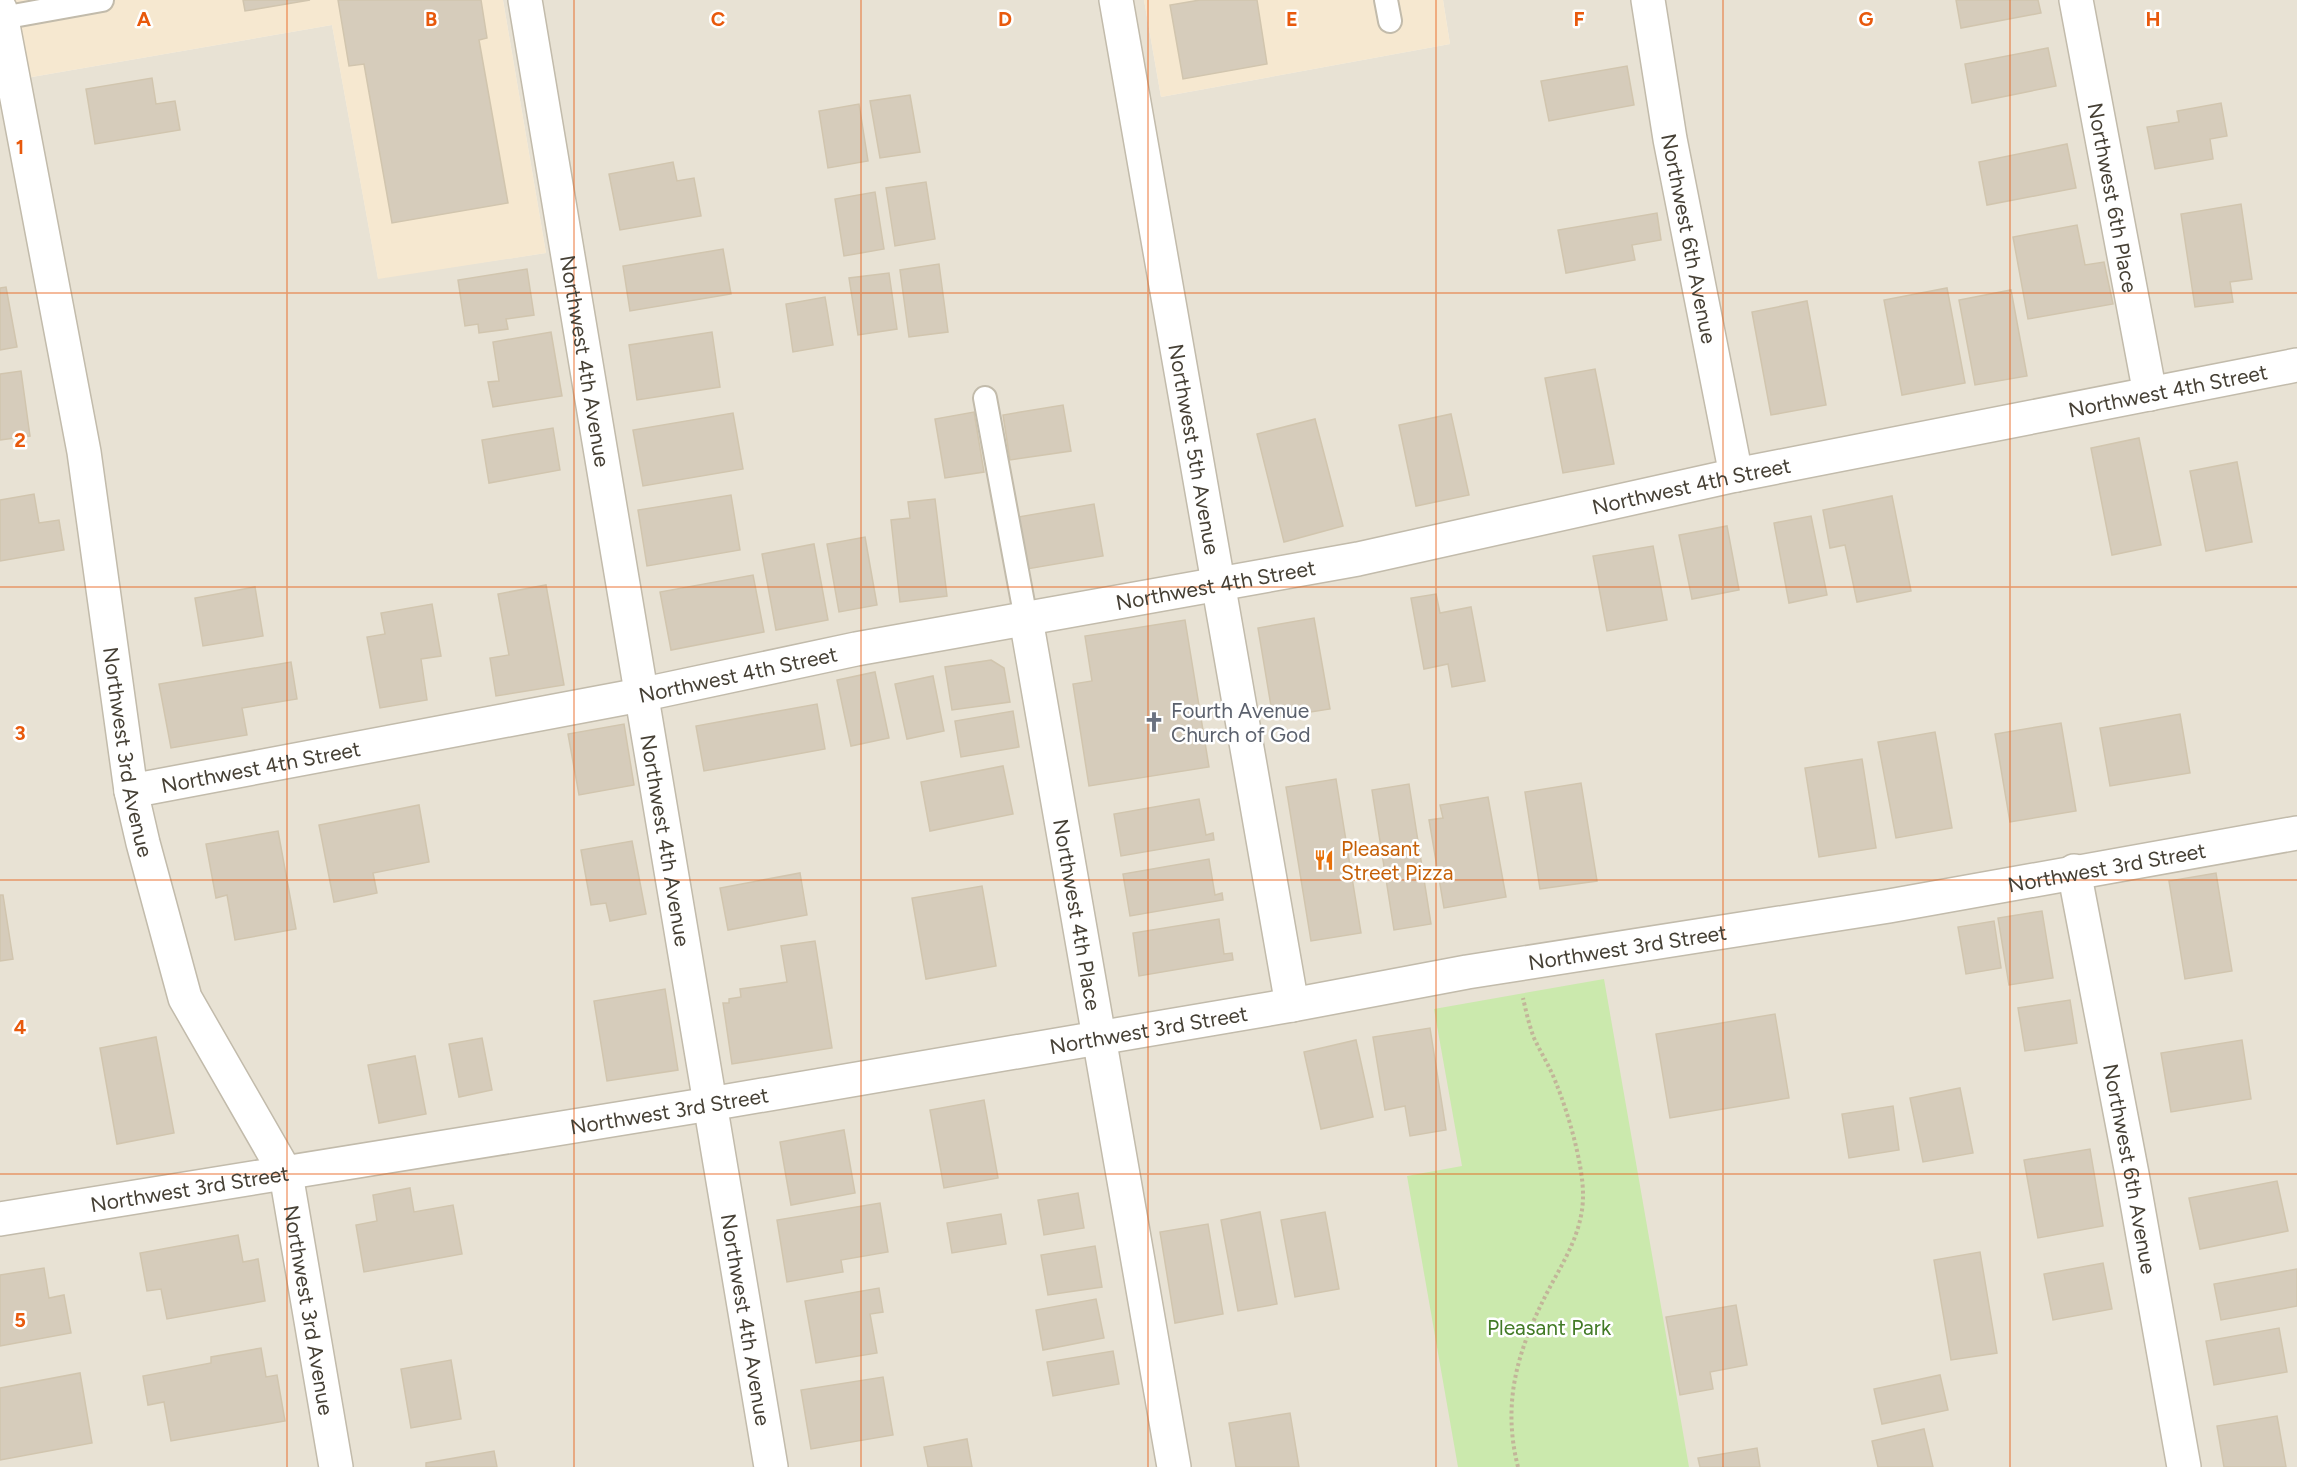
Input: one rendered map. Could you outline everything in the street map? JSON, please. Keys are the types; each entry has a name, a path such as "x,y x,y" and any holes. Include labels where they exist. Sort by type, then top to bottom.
{"street":[{"name":"Northwest 4th Avenue","path":"525,0 771,1467"},
{"name":"Northwest 5th Avenue","path":"1116,0 1292,1005"},
{"name":"Northwest 6th Avenue","path":"1648,0 1670,139 1736,475"},
{"name":"Northwest 6th Place","path":"2076,0 2150,394"},
{"name":"Northwest 3rd Avenue","path":"1,14 84,452 131,791 142,843 185,998 286,1174 336,1467"},
{"name":"Northwest 4th Street","path":"131,791 640,695 855,649 1370,556 1736,475 2297,365"},
{"name":"Northwest 4th Place","path":"1026,619 1174,1467"},
{"name":"Northwest 3rd Street","path":"0,1219 710,1104 1292,1005 1467,972 1889,906 2074,871 2297,833"},
{"name":"Northwest 6th Avenue","path":"2074,871 2134,1185 2184,1467"}],"lane":[{"path":"1,14 102,0"},
{"name":"Northwest 4th Place","path":"985,399 1026,619"}],"path":[{"path":"1518,1467 1512,1422 1513,1383 1524,1345 1538,1310 1566,1261 1578,1232 1583,1198 1579,1161 1568,1121 1557,1084 1529,1022 1521,987"}],"shaded area":[{"path":"0,0 503,0 546,253 378,279 332,25 32,77 0,96"},
{"path":"503,0 1144,0 1161,97 1450,44 1443,0 2297,0 2297,1467 0,1467 0,96 32,77 332,25 378,278 546,253"},
{"path":"1144,0 1443,0 1450,44 1161,97"}],"green space":[{"name":"Pleasant Park","path":"1604,979 1689,1467 1458,1467 1407,1176 1462,1166 1434,1009"}],"building":[{"path":"243,0 310,0 245,11"},
{"path":"338,0 481,0 487,38 479,40 508,203 392,223 364,64 349,66"},
{"path":"1200,0 1257,0 1267,64 1183,79 1170,5"},
{"path":"1956,0 2038,0 2041,13 1961,28"},
{"path":"2048,48 2056,86 1972,103 1965,64"},
{"path":"1627,66 1634,105 1549,121 1541,81"},
{"path":"152,78 156,104 175,101 180,130 95,144 86,89"},
{"path":"910,95 920,152 880,158 870,101"},
{"path":"2221,103 2227,136 2210,139 2213,159 2155,169 2147,127 2179,122 2177,111"},
{"path":"859,104 868,161 828,168 819,111"},
{"path":"2067,144 2076,188 1987,205 1979,162"},
{"path":"673,162 677,181 694,178 701,216 620,230 609,174"},
{"path":"926,182 935,239 895,246 886,188"},
{"path":"875,192 884,249 844,256 835,199"},
{"path":"2241,204 2252,279 2230,282 2233,302 2195,307 2181,214"},
{"path":"1657,213 1661,240 1632,245 1635,260 1566,273 1558,230"},
{"path":"2077,225 2085,265 2104,262 2113,304 2028,319 2013,237"},
{"path":"723,249 731,294 630,311 623,266"},
{"path":"939,264 948,332 909,337 900,270"},
{"path":"527,269 534,315 506,319 508,329 479,333 478,324 465,326 458,280"},
{"path":"889,273 897,329 858,335 849,278"},
{"path":"6,287 17,347 0,350 0,288"},
{"path":"1947,288 1965,383 1902,395 1884,300"},
{"path":"2011,290 2027,376 1975,385 1959,300"},
{"path":"825,297 833,345 793,352 786,304"},
{"path":"1807,301 1826,405 1771,415 1752,312"},
{"path":"551,332 562,396 493,407 488,382 499,381 493,342"},
{"path":"712,332 720,387 637,400 629,345"},
{"path":"1595,369 1614,464 1563,473 1545,378"},
{"path":"21,371 30,436 0,440 0,374"},
{"path":"1063,405 1071,451 1010,460 1003,415"},
{"path":"974,412 984,472 945,478 935,419"},
{"path":"733,413 743,469 643,486 633,430"},
{"path":"1451,414 1469,495 1416,506 1399,425"},
{"path":"1315,419 1343,526 1284,542 1257,434"},
{"path":"553,428 560,470 489,483 482,440"},
{"path":"2139,438 2161,545 2112,555 2091,448"},
{"path":"2237,462 2252,542 2206,551 2190,471"},
{"path":"34,494 39,523 59,520 64,550 0,561 0,500"},
{"path":"731,495 740,550 647,566 638,510"},
{"path":"1892,496 1911,591 1857,602 1845,545 1830,548 1823,510"},
{"path":"935,499 947,596 900,602 891,520 910,518 908,502"},
{"path":"1094,504 1103,556 1027,569 1018,517"},
{"path":"1811,516 1827,595 1789,603 1774,523"},
{"path":"1727,526 1739,590 1692,599 1679,535"},
{"path":"865,537 877,605 839,612 827,544"},
{"path":"814,544 828,620 776,630 762,554"},
{"path":"1653,546 1667,620 1607,631 1593,556"},
{"path":"753,575 764,632 671,650 660,592"},
{"path":"546,585 564,685 496,696 490,658 509,655 498,594"},
{"path":"255,587 263,636 203,646 195,598"},
{"path":"1436,594 1440,613 1471,607 1485,681 1452,687 1448,664 1424,669 1411,598"},
{"path":"432,604 441,656 421,659 427,700 380,708 367,637 385,634 381,613"},
{"path":"1314,618 1330,709 1273,718 1258,628"},
{"path":"1185,620 1209,767 1089,786 1073,684 1092,681 1085,636"},
{"path":"991,660 1004,668 1010,702 952,710 945,667"},
{"path":"291,662 297,699 242,708 247,735 171,748 159,684"},
{"path":"875,672 889,738 851,746 837,680"},
{"path":"933,676 944,731 907,739 895,684"},
{"path":"817,704 825,749 704,771 696,726"},
{"path":"1013,711 1019,747 961,757 955,721"},
{"path":"2180,714 2190,773 2110,786 2100,728"},
{"path":"2061,723 2076,811 2010,822 1995,734"},
{"path":"624,724 634,785 579,795 568,734"},
{"path":"1935,732 1952,828 1896,838 1878,742"},
{"path":"1862,759 1876,848 1819,857 1805,768"},
{"path":"1003,766 1013,814 930,831 921,782"},
{"name":"Pleasant Street Pizza","path":"1336,779 1361,933 1311,941 1286,787"},
{"path":"1581,783 1597,881 1540,889 1525,792"},
{"path":"1409,784 1431,924 1394,930 1372,790"},
{"path":"1488,797 1506,897 1444,908 1429,820 1443,818 1440,805"},
{"path":"1199,799 1206,835 1213,833 1214,840 1121,856 1114,814"},
{"path":"419,805 429,862 373,873 377,893 334,902 319,825"},
{"path":"278,831 296,929 235,940 227,895 216,898 206,844"},
{"path":"632,841 646,914 610,921 606,903 591,905 581,850"},
{"path":"1209,859 1215,895 1222,893 1223,900 1130,916 1123,874"},
{"path":"800,873 807,915 728,930 720,888"},
{"path":"2216,873 2232,971 2185,979 2169,881"},
{"path":"982,886 996,966 926,979 912,898"},
{"path":"0,895 3,895 13,959 0,961"},
{"path":"2042,911 2053,978 2009,985 1998,918"},
{"path":"1219,919 1224,954 1232,953 1233,960 1139,976 1133,933"},
{"path":"1994,921 2001,968 1966,974 1958,927"},
{"path":"815,941 832,1048 732,1064 723,1003 729,1003 729,999 741,997 740,989 787,982 781,946"},
{"path":"665,989 678,1070 607,1081 594,1001"},
{"path":"2070,1000 2077,1043 2025,1051 2018,1008"},
{"path":"1775,1014 1789,1098 1670,1118 1656,1034"},
{"path":"1430,1028 1446,1130 1410,1136 1405,1106 1385,1110 1373,1037"},
{"path":"156,1037 174,1133 117,1144 100,1048"},
{"path":"482,1038 492,1090 459,1097 449,1044"},
{"path":"1356,1040 1373,1117 1321,1129 1304,1052"},
{"path":"2242,1040 2251,1099 2171,1112 2161,1053"},
{"path":"415,1056 426,1114 379,1123 368,1065"},
{"path":"1960,1088 1973,1153 1923,1162 1910,1098"},
{"path":"984,1100 998,1178 944,1188 930,1110"},
{"path":"1893,1106 1899,1150 1849,1158 1842,1114"},
{"path":"844,1130 855,1193 791,1205 780,1142"},
{"path":"2090,1149 2103,1226 2038,1238 2024,1160"},
{"path":"2277,1181 2288,1231 2200,1249 2189,1198"},
{"path":"410,1188 414,1212 453,1205 462,1254 364,1272 356,1225 377,1221 373,1195"},
{"path":"1078,1193 1084,1228 1044,1235 1038,1200"},
{"path":"880,1203 888,1252 841,1260 843,1272 787,1282 777,1220"},
{"path":"1260,1212 1277,1304 1238,1311 1221,1220"},
{"path":"1325,1212 1339,1289 1295,1297 1281,1220"},
{"path":"1001,1214 1006,1244 952,1253 947,1223"},
{"path":"1208,1224 1223,1314 1175,1323 1160,1232"},
{"path":"238,1235 243,1262 258,1259 265,1301 167,1319 161,1289 147,1291 140,1253"},
{"path":"1095,1246 1102,1287 1048,1295 1041,1255"},
{"path":"1980,1252 1997,1353 1951,1360 1934,1260"},
{"path":"2103,1263 2112,1309 2053,1320 2044,1274"},
{"path":"44,1268 49,1298 64,1295 71,1333 0,1346 0,1275"},
{"path":"2297,1269 2297,1306 2221,1320 2214,1284"},
{"path":"879,1288 883,1312 870,1314 877,1353 816,1363 805,1301"},
{"path":"1096,1299 1104,1338 1043,1350 1036,1310"},
{"path":"1736,1305 1747,1365 1710,1372 1713,1389 1680,1395 1666,1317"},
{"path":"2279,1328 2287,1372 2214,1385 2206,1341"},
{"path":"261,1348 266,1377 277,1375 285,1421 171,1441 164,1402 148,1405 143,1376 211,1363 211,1357"},
{"path":"1113,1351 1119,1384 1053,1396 1047,1362"},
{"path":"451,1360 461,1419 411,1428 401,1369"},
{"path":"80,1373 92,1443 0,1460 0,1388"},
{"path":"1940,1375 1948,1410 1882,1424 1874,1389"},
{"path":"883,1377 893,1435 811,1449 801,1390"},
{"path":"1290,1413 1299,1467 1236,1467 1229,1423"},
{"path":"2277,1416 2286,1467 2224,1467 2217,1426"},
{"path":"1924,1429 1933,1467 1878,1467 1872,1441"},
{"path":"967,1439 972,1467 928,1467 924,1447"},
{"path":"1757,1448 1760,1467 1700,1467 1698,1458"},
{"path":"494,1451 497,1467 426,1467 426,1463"}],"place":[{"name":"Fourth Avenue Church of God","path":"1154,722"},
{"name":"Pleasant Street Pizza","path":"1324,860"}]}
